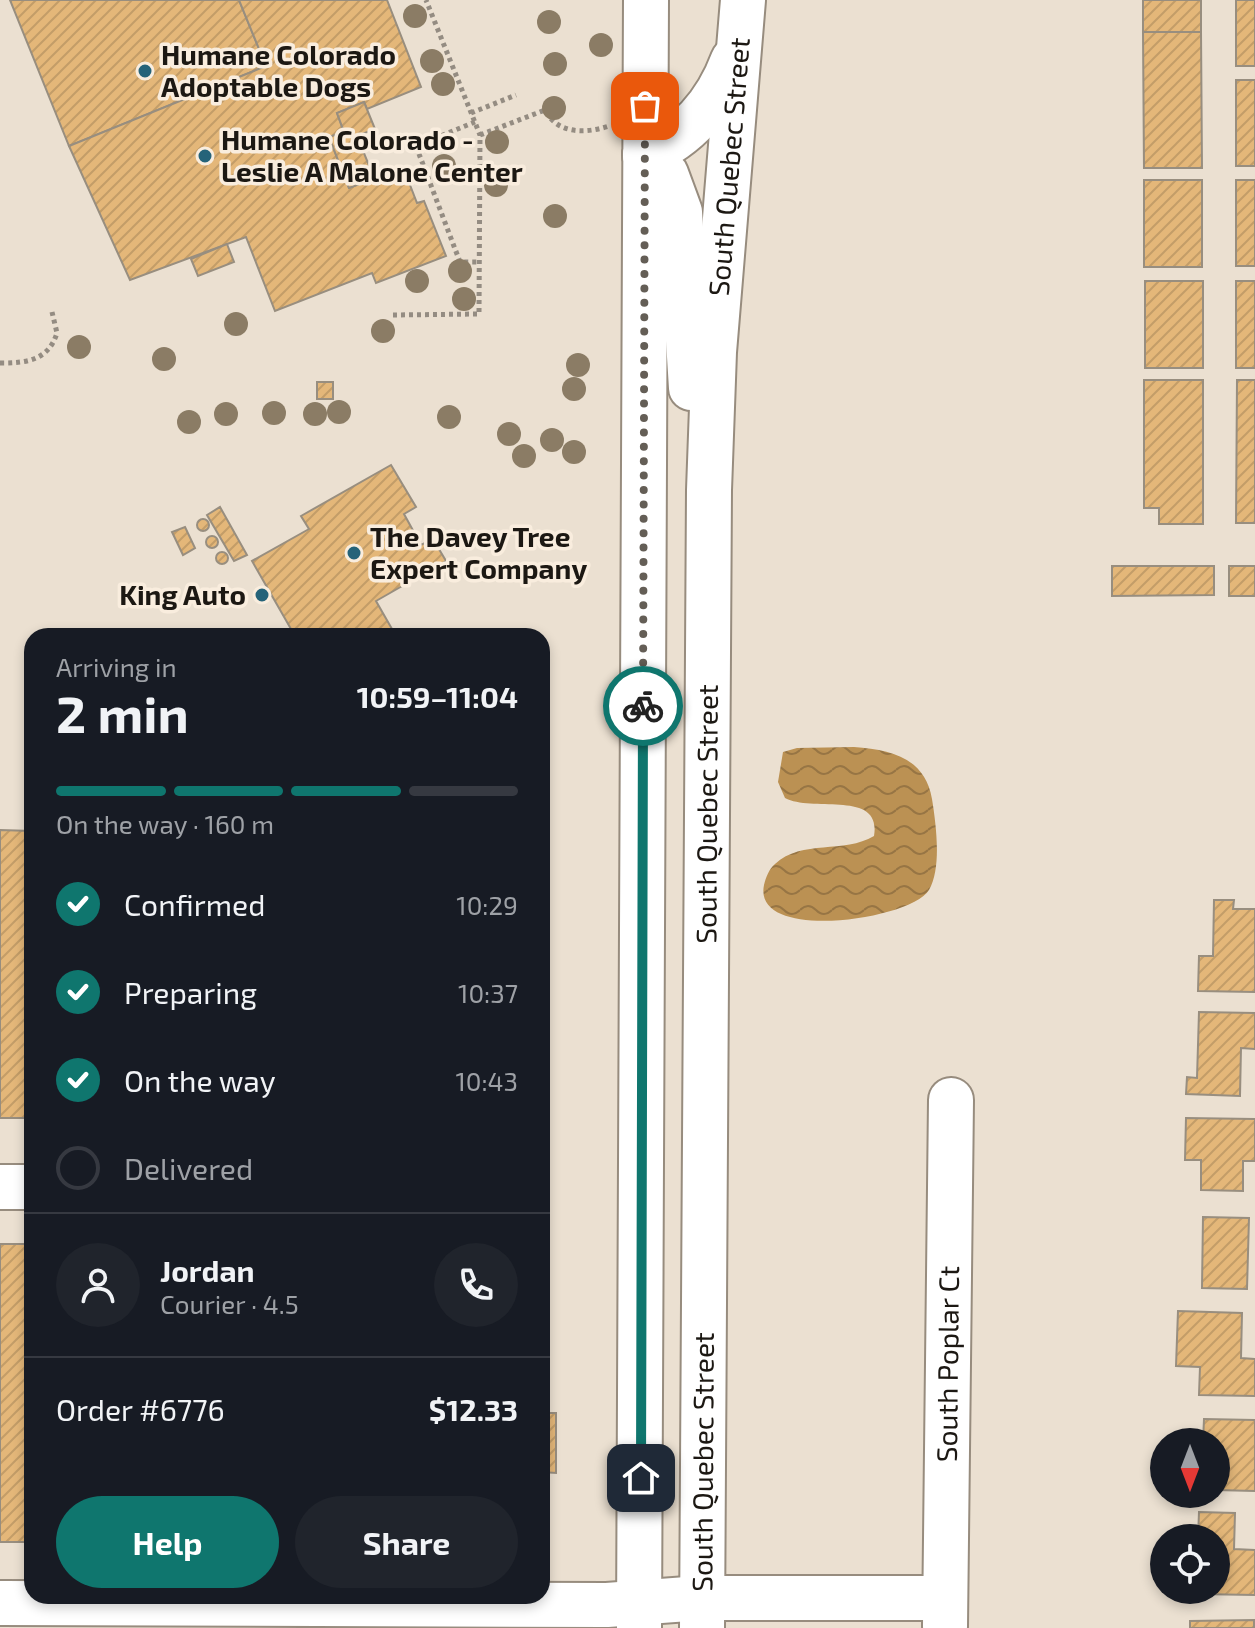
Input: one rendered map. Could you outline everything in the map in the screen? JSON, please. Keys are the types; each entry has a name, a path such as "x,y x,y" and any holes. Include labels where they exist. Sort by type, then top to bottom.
{"main road":[{"path":"639,1614 632,138 646,0"},
{"path":"632,138 687,130 713,101 732,63 742,17"},
{"name":"South Quebec Street","path":"702,1613 709,490 714,352 742,17"},
{"path":"632,138 666,174 680,212 689,373 709,490"},
{"name":"South Poplar Ct","path":"945,1613 951,1100"},
{"path":"0,1187 24,1187"},
{"path":"0,1603 24,1603"},
{"path":"532,1604 607,1605 639,1614 945,1613"}],"path":[{"path":"393,315 479,314 480,135 426,0"},
{"path":"471,113 516,95"},
{"path":"480,135 545,110 556,125 564,129 595,130 632,138"},
{"path":"475,122 416,146 460,262 479,262"},
{"path":"0,363 34,361 46,352 57,333 52,312"}],"water":[{"path":"854,747 894,754 914,765 922,774 932,799 935,821 937,858 933,881 929,890 916,901 866,917 806,920 782,914 767,903 764,885 775,864 798,852 850,844 874,836 874,821 867,812 857,807 812,804 785,798 778,782 783,752 797,748"}],"building":[{"name":"Humane Colorado Adoptable Dogs","path":"10,0 239,0 266,66 69,146"},
{"name":"Humane Colorado - Leslie A Malone Center","path":"239,0 387,0 421,87 367,109 364,102 337,113 344,132 329,137 349,188 403,167 417,203 424,201 446,256 376,283 372,273 275,311 246,237 130,280 69,146 266,66"},
{"path":"1143,0 1201,0 1201,32 1143,32"},
{"path":"1236,0 1255,0 1255,66 1236,66"},
{"path":"1143,32 1201,32 1202,168 1144,168"},
{"path":"1236,80 1255,80 1255,166 1236,166"},
{"path":"364,102 375,129 357,136 372,173 389,166 391,172 349,188 329,137 344,132 337,113"},
{"path":"1144,180 1202,180 1202,267 1144,267"},
{"path":"1236,180 1255,180 1255,266 1236,266"},
{"path":"227,244 234,262 198,276 191,259"},
{"path":"1145,281 1203,281 1203,368 1145,368"},
{"path":"1236,281 1255,281 1255,368 1236,368"},
{"path":"1144,380 1203,380 1203,524 1159,524 1159,508 1144,508"},
{"path":"1237,380 1255,380 1255,523 1236,523"},
{"path":"317,382 333,382 333,399 317,399"},
{"name":"The Davey Tree Expert Company","path":"391,465 416,507 404,514 421,545 433,539 446,561 376,601 391,628 290,628 252,561 309,529 301,516"},
{"path":"220,507 247,555 234,561 207,515"},
{"path":"203,519 209,525 203,531 197,525"},
{"path":"185,527 195,548 183,555 172,532"},
{"path":"212,536 218,542 212,548 206,542"},
{"path":"217,553 227,553 227,563 217,563"},
{"path":"1112,566 1214,566 1214,595 1112,596"},
{"path":"1229,566 1255,566 1255,596 1229,596"},
{"path":"0,830 24,831 24,1118 0,1118"},
{"path":"1214,900 1234,900 1233,909 1255,909 1255,992 1198,991 1199,956 1213,956"},
{"path":"1199,1012 1255,1013 1255,1049 1241,1048 1240,1096 1186,1094 1187,1077 1197,1078"},
{"path":"1186,1118 1255,1119 1255,1161 1243,1161 1243,1191 1201,1190 1201,1160 1185,1160"},
{"path":"1203,1217 1249,1218 1247,1289 1202,1288"},
{"path":"0,1244 24,1244 24,1542 0,1542"},
{"path":"1178,1311 1242,1313 1241,1358 1255,1359 1255,1396 1199,1395 1200,1367 1176,1366"},
{"path":"550,1413 556,1413 556,1473 550,1473"},
{"path":"1204,1419 1255,1420 1255,1491 1230,1490 1230,1428 1204,1428"},
{"path":"1199,1512 1235,1513 1234,1549 1255,1550 1255,1595 1230,1595 1230,1524 1199,1524"},
{"path":"1254,1620 1254,1628 1190,1628 1190,1621"}],"way so far":[{"path":"643,706 645,106"}],"place":[{"name":"Humane Colorado Adoptable Dogs","path":"145,71"},
{"name":"Humane Colorado - Leslie A Malone Center","path":"205,156"},
{"name":"The Davey Tree Expert Company","path":"354,553"},
{"name":"King Auto","path":"262,595"}],"route":[{"path":"641,1478 643,706"}]}
